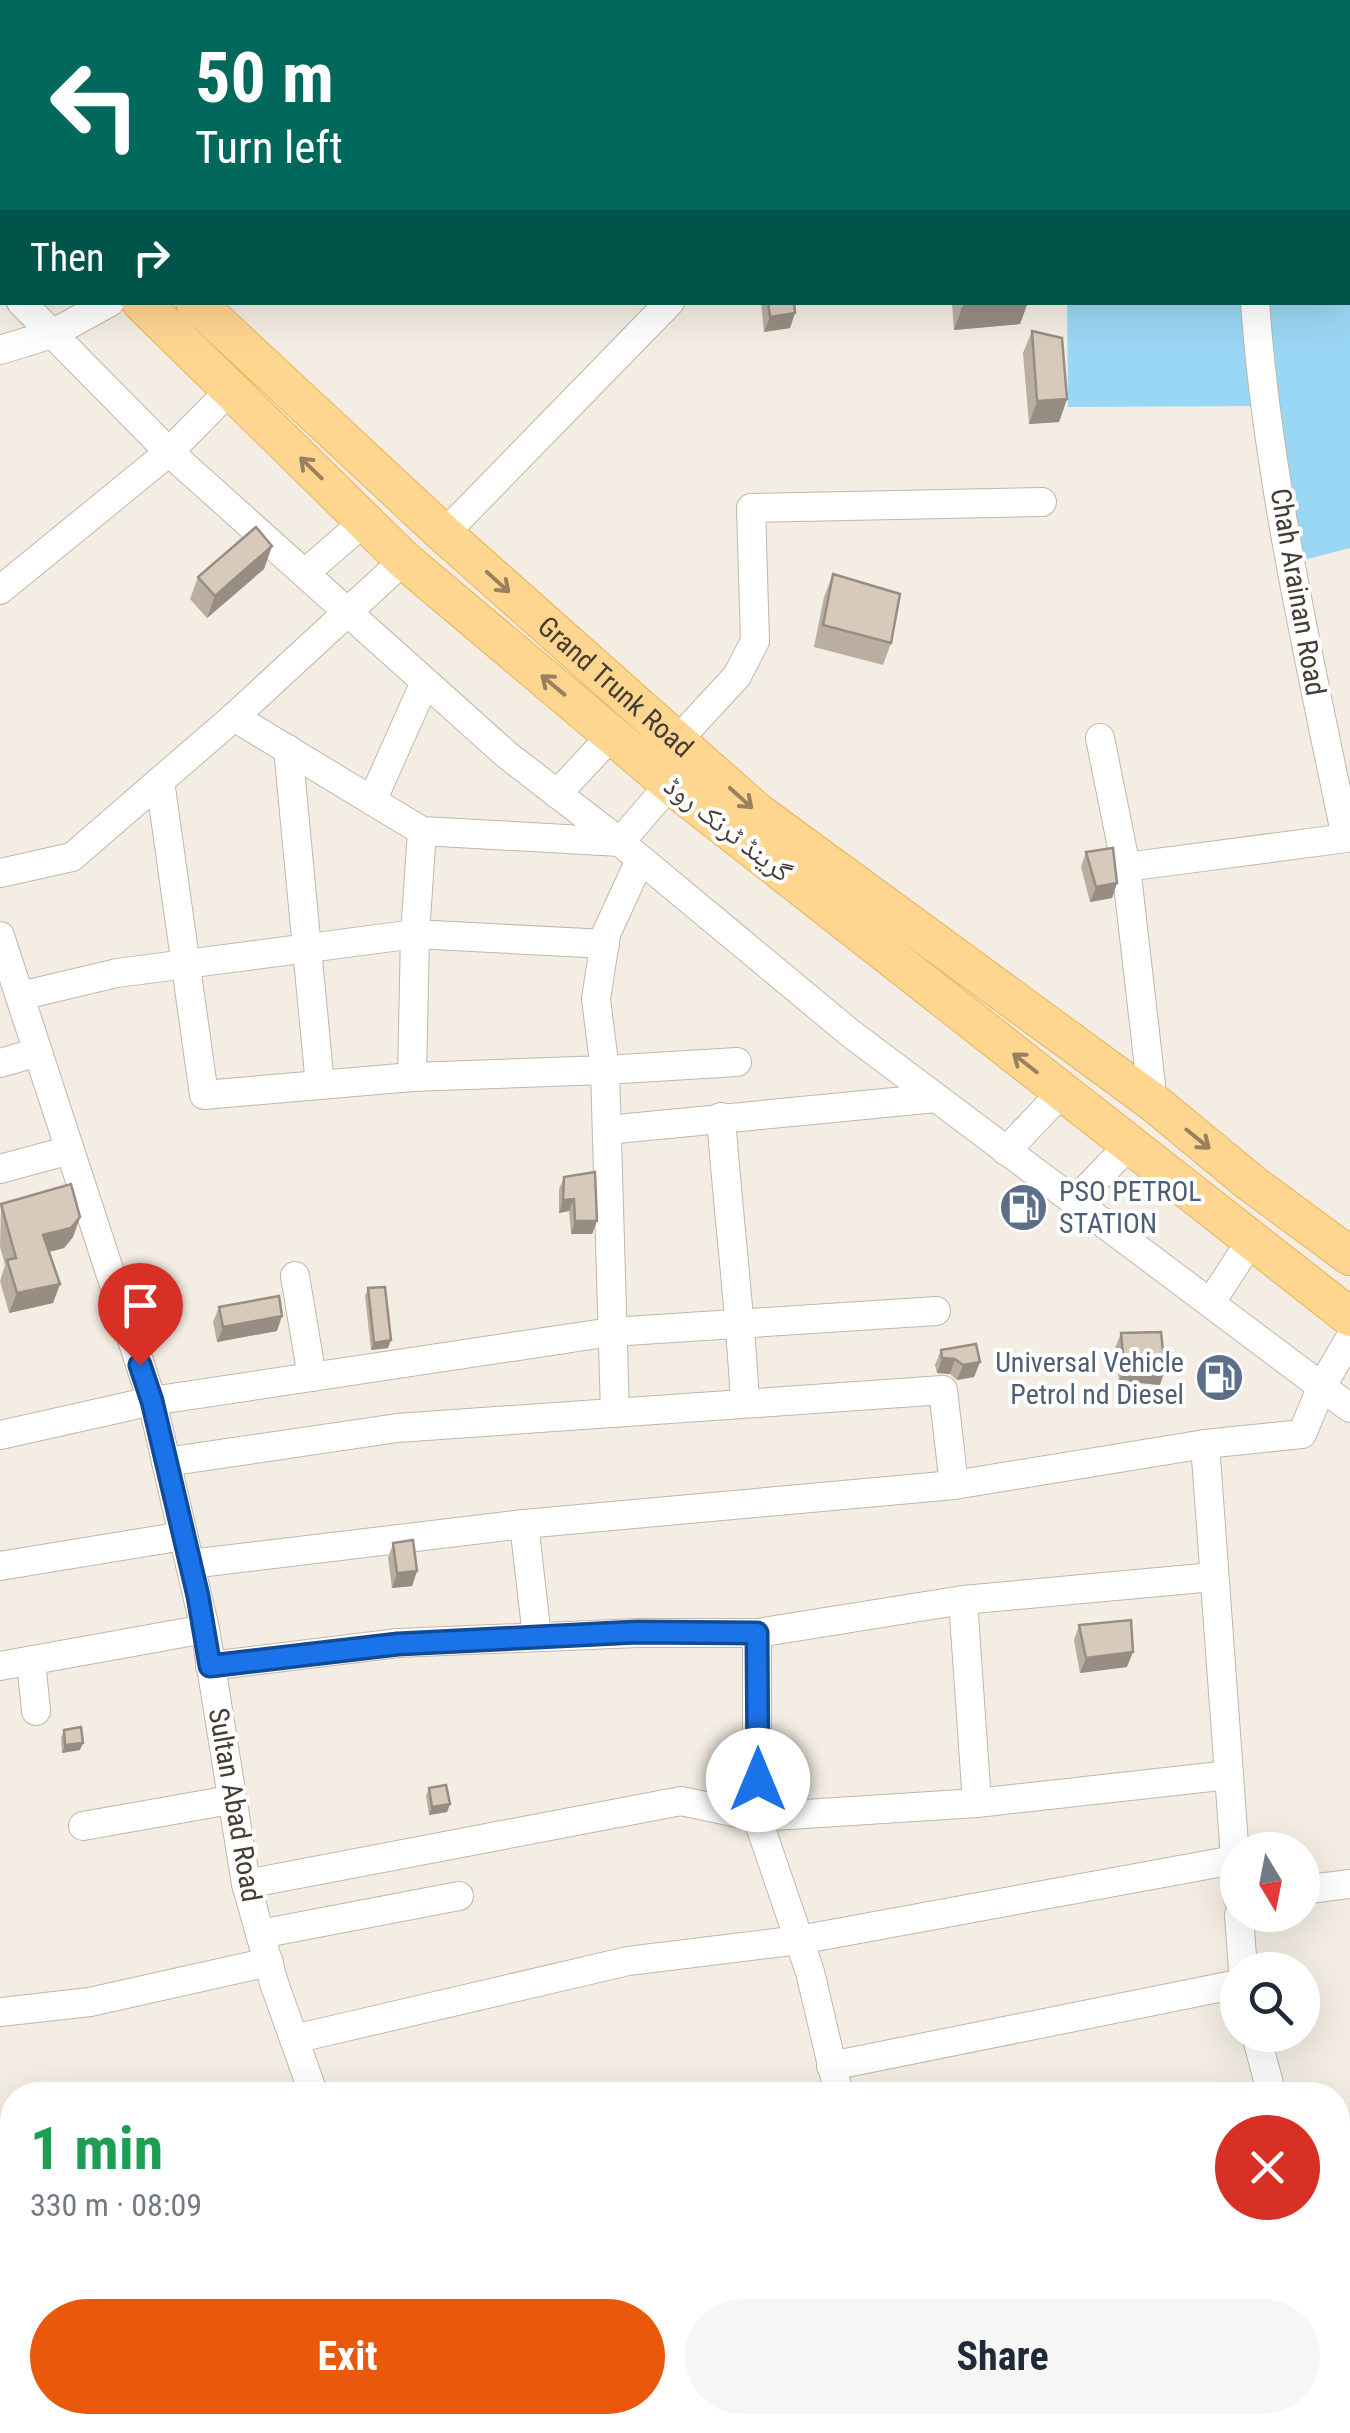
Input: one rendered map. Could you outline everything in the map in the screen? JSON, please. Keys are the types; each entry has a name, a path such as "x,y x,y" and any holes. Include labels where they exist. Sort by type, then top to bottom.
{"main road":[{"name":"گرینڈ ٹرنک روڈ","path":"143,305 404,560 670,784 1350,1317"},
{"name":"Grand Trunk Road","path":"198,305 444,534 757,812 1153,1102 1250,1182 1350,1256"},
{"path":"609,732 632,701"}],"street":[{"path":"23,305 169,452 506,756 630,851 850,1033 1350,1408"},
{"path":"0,350 52,334 105,305"},
{"path":"444,534 667,305"},
{"name":"Chah Arainan Road","path":"1126,867 1346,838 1260,377 1255,305"},
{"path":"0,590 169,452 230,390"},
{"path":"677,742 738,676 755,641 751,508 1042,502"},
{"path":"305,573 364,521"},
{"path":"0,873 72,857 234,717 404,560"},
{"path":"372,801 424,682"},
{"path":"234,717 422,832 630,851"},
{"path":"557,794 609,732"},
{"path":"1100,738 1126,867 1153,1102"},
{"path":"288,750 320,1085"},
{"path":"160,781 204,1095 412,1077 737,1062"},
{"path":"615,1413 605,1070 596,999 605,944 630,851 670,784"},
{"path":"412,1077 422,832"},
{"path":"10,979 118,972 415,934 605,944"},
{"name":"Sultan Abad Road","path":"0,936 10,979 38,1052 152,1401 205,1629 246,1884 309,2082"},
{"path":"0,1063 38,1052"},
{"path":"1006,1151 1062,1092"},
{"path":"607,1130 936,1098"},
{"path":"721,1117 746,1402"},
{"path":"1074,1202 1130,1145"},
{"path":"0,1169 70,1150"},
{"path":"1211,1302 1252,1239"},
{"path":"295,1276 312,1376"},
{"path":"0,1436 152,1401 611,1332 936,1311"},
{"path":"190,1564 524,1524 954,1485 1205,1444 1302,1434 1322,1386 1350,1338"},
{"path":"166,1462 397,1428 943,1390 954,1485"},
{"path":"1205,1444 1232,1832"},
{"path":"524,1524 538,1637"},
{"path":"0,1566 183,1536"},
{"path":"210,1666 398,1644 637,1632 757,1633 963,1600 1213,1577"},
{"path":"963,1600 978,1802"},
{"path":"0,1666 205,1629"},
{"path":"757,1633 758,1817 799,1940 836,2082"},
{"path":"31,1661 36,1711"},
{"path":"246,1884 680,1801 758,1817 978,1802 1229,1775"},
{"path":"83,1826 230,1800"},
{"path":"294,2040 628,1961 799,1940 1220,1863"},
{"path":"1320,1888 1350,1884"},
{"path":"260,1934 459,1896"},
{"path":"0,2012 90,2002 269,1962"},
{"path":"832,2066 1220,1988"},
{"path":"1261,2052 1269,2082"}],"water":[{"path":"1067,305 1350,305 1350,548 1292,563 1265,406 1068,407"}],"building":[{"path":"768,305 794,305 795,313 770,317"},
{"path":"1032,331 1062,338 1067,399 1037,401"},
{"path":"256,527 272,546 215,596 198,577"},
{"path":"833,574 900,594 891,643 823,625"},
{"path":"1113,848 1117,883 1096,887 1086,852"},
{"path":"595,1172 597,1221 575,1221 574,1199 563,1200 564,1177"},
{"path":"71,1184 80,1217 71,1228 43,1235 60,1284 17,1293 7,1260 16,1258 1,1204"},
{"path":"385,1287 391,1340 374,1343 368,1288"},
{"path":"279,1296 282,1316 223,1327 219,1307"},
{"path":"1161,1332 1165,1370 1124,1366 1121,1333"},
{"path":"976,1344 980,1362 963,1365 955,1359 942,1358 941,1350"},
{"path":"413,1540 417,1571 397,1573 393,1543"},
{"path":"1131,1620 1133,1652 1086,1658 1079,1625"},
{"path":"81,1727 83,1743 65,1745 64,1730"},
{"path":"446,1785 450,1804 432,1807 429,1788"}],"place":[{"name":"PSO PETROL STATION","path":"1024,1207"},
{"name":"Universal Vehicle Petrol nd Diesel","path":"1219,1378"}],"route":[{"path":"140,1365 198,1596 210,1666 398,1644 637,1632 757,1633 758,1780"}]}
